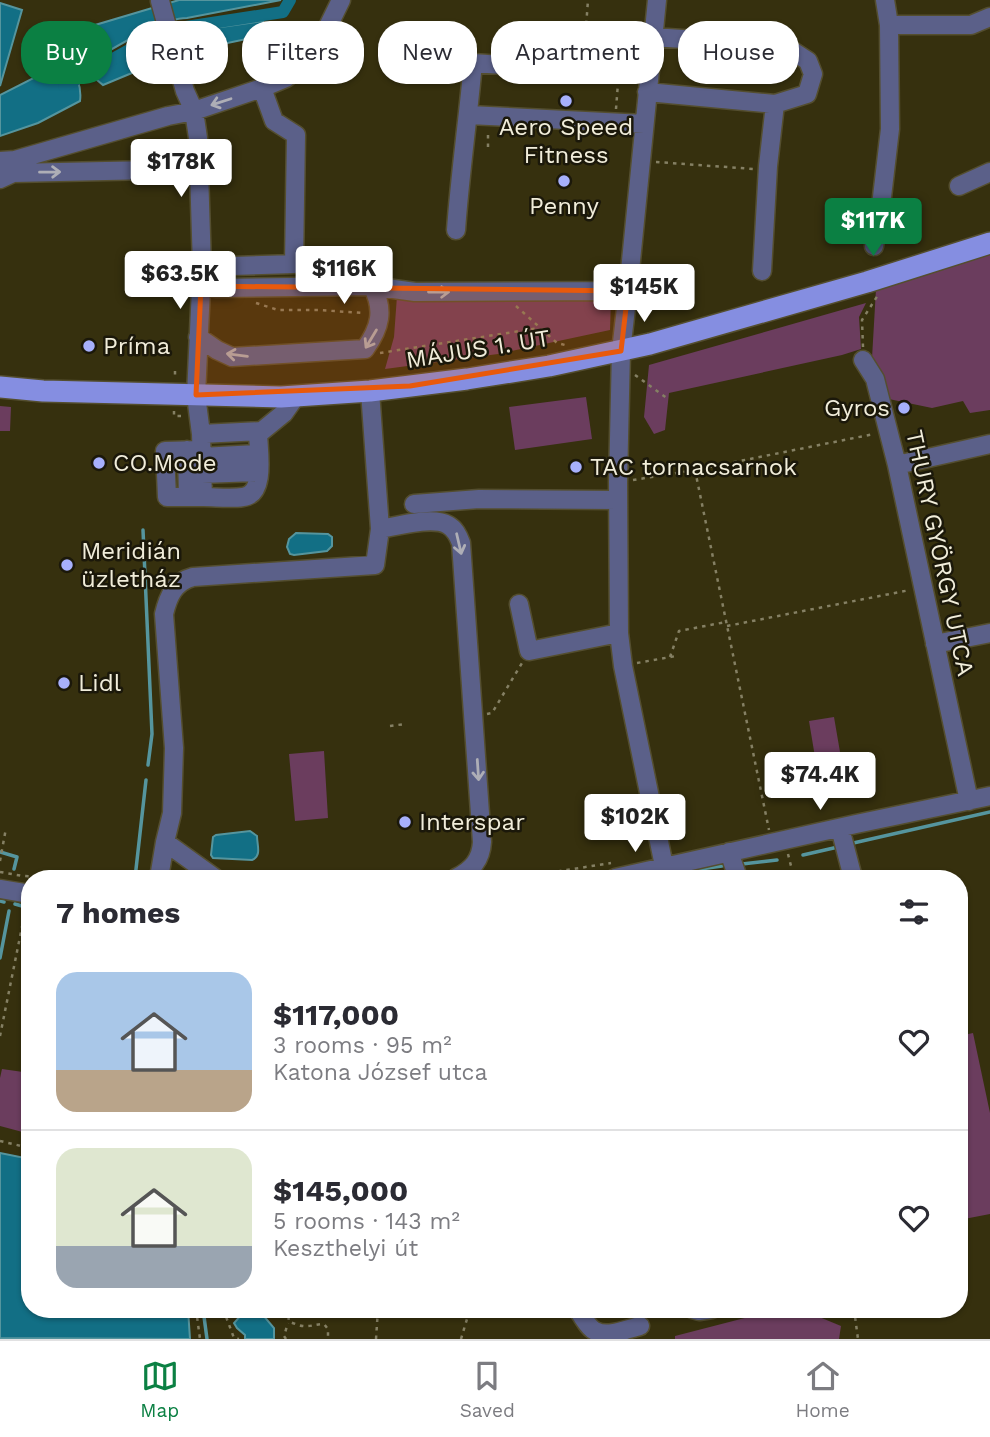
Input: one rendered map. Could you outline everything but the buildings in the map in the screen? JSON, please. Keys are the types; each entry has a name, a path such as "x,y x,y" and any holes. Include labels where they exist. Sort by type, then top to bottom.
{"main road":[{"name":"MÁJUS 1. ÚT","path":"0,387 43,391 231,397 296,396 370,391 467,379 621,351 769,311 990,243"}],"street":[{"path":"7,168 168,116 194,111 286,78 305,63 318,47 341,0"},
{"path":"655,21 657,0"},
{"path":"874,246 890,129 889,25 885,0"},
{"path":"160,1 185,91 194,111 198,138 202,267 193,453 184,497"},
{"path":"889,25 971,25 990,17"},
{"path":"647,92 775,104 807,94 813,74 808,61 785,46 664,38"},
{"path":"456,230 473,63 491,64"},
{"path":"648,84 621,351 619,633 664,866"},
{"path":"202,267 294,264 296,135 274,121 262,88"},
{"path":"762,271 775,104"},
{"path":"469,115 644,124"},
{"path":"7,168 86,172 199,169"},
{"path":"959,186 990,172"},
{"path":"201,286 375,293 628,292"},
{"path":"198,337 232,357 365,349 378,327 375,293"},
{"name":"THURY GYÖRGY UTCA","path":"863,360 875,379 897,465 969,801"},
{"path":"160,870 172,813 174,748 164,614 170,595 182,582 193,577 375,565 380,529 370,391"},
{"path":"184,497 246,497 253,493 257,486 262,431 284,413 296,396"},
{"path":"897,465 990,444"},
{"path":"193,453 258,453"},
{"path":"193,453 258,453"},
{"path":"184,497 193,453"},
{"path":"414,504 618,491"},
{"path":"380,529 436,522 447,524 458,534 461,543 482,842 482,853 470,870"},
{"path":"519,604 529,651 619,633"},
{"path":"935,644 990,633"},
{"path":"614,870 664,866 779,842 843,840 990,796"},
{"path":"843,840 851,870"},
{"path":"165,842 204,870"},
{"path":"729,852 735,870"},
{"path":"0,889 21,893"},
{"path":"583,1318 596,1332 606,1334 640,1326"}],"path":[{"path":"586,21 588,0"},
{"path":"615,112 618,84"},
{"path":"488,130 488,147"},
{"path":"640,161 768,170"},
{"path":"863,360 862,320 878,297 873,280"},
{"path":"278,310 366,313 375,293"},
{"path":"516,306 557,343 574,344"},
{"path":"621,376 633,374 668,399"},
{"path":"618,491 695,470 888,432"},
{"path":"695,470 726,624 779,842 791,870"},
{"path":"670,657 679,631 923,588"},
{"path":"474,716 492,713 529,651"},
{"path":"624,666 676,656"},
{"path":"390,726 405,724"},
{"path":"0,861 6,828"},
{"path":"0,872 21,876"},
{"path":"0,1036 21,933"},
{"path":"0,1141 21,1146"},
{"path":"197,1318 200,1339"},
{"path":"226,1318 234,1338 239,1339"},
{"path":"286,1339 284,1336 289,1318"},
{"path":"376,1339 377,1318"},
{"path":"461,1339 467,1318"},
{"path":"855,1318 858,1339"},
{"path":"289,1322 302,1326 324,1324 328,1329 328,1339"}],"highlighted area":[{"path":"201,286 628,291 621,351 410,386 196,395"}],"shaded area":[{"path":"990,251 990,410 970,413 963,401 932,408 884,398 872,358 876,289"},
{"path":"397,296 611,300 610,330 498,354 385,369 394,337"},
{"path":"866,303 859,317 861,349 669,393 665,430 654,434 644,417 649,365"},
{"path":"586,397 592,439 515,450 509,407"},
{"path":"0,406 11,407 10,431 0,431"},
{"path":"834,717 840,752 815,757 809,721"},
{"path":"324,751 328,818 295,821 289,754"},
{"path":"973,1033 990,1113 990,1214 968,1218 968,1034"},
{"path":"2,1069 21,1072 21,1132 0,1126"},
{"path":"744,1318 822,1318 841,1326 839,1339 675,1339 675,1336"}],"water":[{"path":"179,0 281,0 170,21 126,21 126,41 112,49 112,21 109,21"},
{"path":"0,3 22,10 0,86"},
{"path":"242,24 242,40 228,43 228,26"},
{"path":"126,57 126,75 112,81 112,64"},
{"path":"22,84 78,84 80,101 38,123 0,136 0,95"},
{"path":"296,533 328,534 332,537 332,546 327,551 290,554 287,547 289,539"},
{"path":"250,831 257,836 258,850 255,858 213,858 213,837"},
{"path":"0,1153 21,1157 21,1318 189,1318 190,1339 0,1338"},
{"path":"238,1318 266,1318 274,1328 274,1339 245,1339 245,1335 234,1323"}],"waterway":[{"path":"64,86 149,39 173,29 283,12 290,0"},
{"path":"143,530 152,734 148,765"},
{"path":"136,870 146,780"},
{"path":"849,844 990,812"},
{"path":"803,855 838,847"},
{"path":"0,852 17,857 14,869"},
{"path":"742,864 777,860"},
{"path":"693,870 722,866"},
{"path":"0,901 4,902"},
{"path":"15,904 21,906"},
{"path":"0,958 9,911"},
{"path":"204,1318 207,1339"}],"place":[{"name":"Aero Speed Fitness","path":"566,101"},
{"name":"Penny","path":"564,181"},
{"name":"Príma","path":"89,346"},
{"name":"Gyros","path":"904,408"},
{"name":"CO.Mode","path":"99,463"},
{"name":"TAC tornacsarnok","path":"576,467"},
{"name":"Meridián üzletház","path":"67,565"},
{"name":"Lidl","path":"64,683"},
{"name":"Interspar","path":"405,822"}]}
